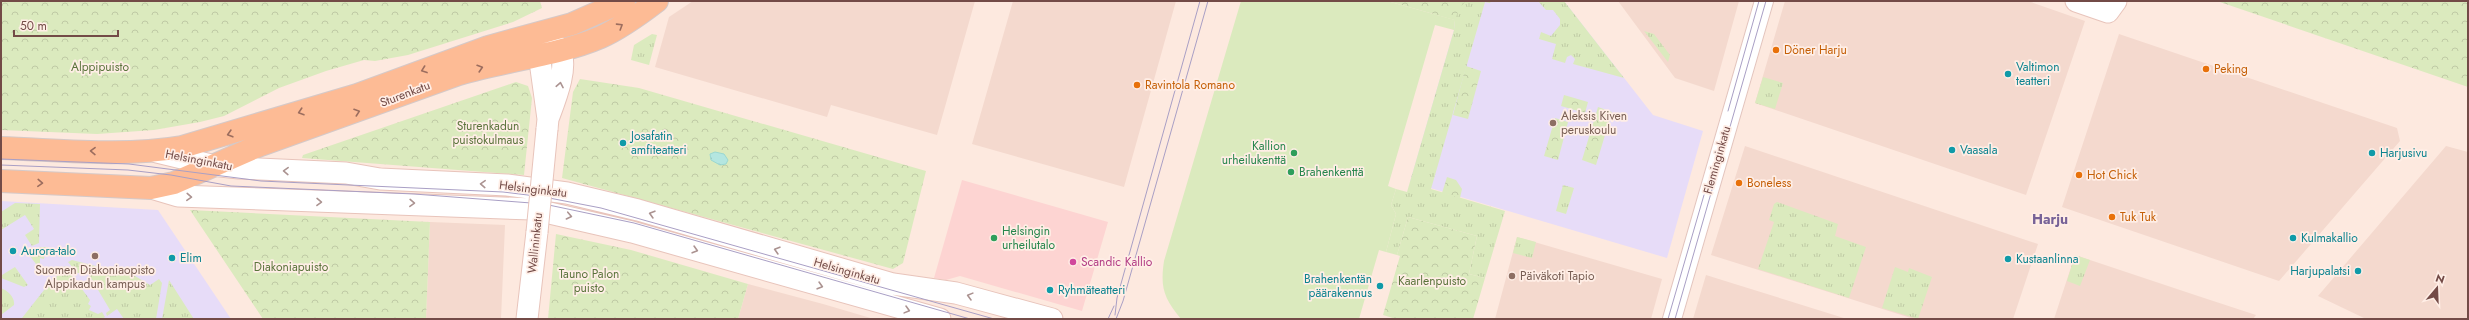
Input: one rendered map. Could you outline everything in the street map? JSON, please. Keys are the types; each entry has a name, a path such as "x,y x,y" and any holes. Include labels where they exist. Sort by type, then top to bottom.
{"main road":[{"name":"Sturenkatu","path":"157,152 182,147 267,123 357,95 460,56 579,22 624,1"},
{"name":"Sturenkatu","path":"151,188 174,183 211,165 258,146 459,74 560,49 601,37 657,1"},
{"path":"2076,1 2112,6"},
{"path":"542,32 560,49"},
{"name":"Wallininkatu","path":"527,319 547,124 539,54 542,32"},
{"name":"Wallininkatu","path":"547,124 558,94 561,79 560,49"},
{"name":"Helsinginkatu","path":"1,148 157,152 211,165 261,170 346,173 380,179 508,185 567,193 638,210 892,284 956,293 1052,319"},
{"name":"Helsinginkatu","path":"1,181 151,188 178,196 532,210 632,232 940,319"}],"street":[{"name":"Fleminginkatu","path":"1672,319 1764,1"}],"shaded area":[{"path":"693,1 975,1 937,135 831,105 827,117 655,67 669,17"},
{"path":"1013,1 1176,1 1124,187 972,144"},
{"name":"Aleksis Kiven peruskoulu","path":"1466,1 1564,1 1653,115 1703,131 1667,258 1410,182 1454,30 1455,20"},
{"path":"1618,1 1739,1 1714,91 1675,78"},
{"path":"1785,1 2028,1 2085,21 2026,195 1755,103"},
{"path":"2119,34 2397,128 2400,141 2279,281 2062,207"},
{"path":"1745,146 2038,244 2013,319 1914,319 1711,255"},
{"path":"2446,146 2468,152 2468,319 2366,319 2318,296"},
{"name":"Helsingin urheilutalo","path":"962,180 1108,222 1082,311 960,276 946,280 934,278"},
{"name":"Suomen Diakoniaopisto Alppikadun kampus","path":"1,201 158,210 231,319 1,319"},
{"path":"430,222 505,225 501,319 426,319"},
{"path":"1517,237 1662,279 1651,319 1495,319"},
{"path":"2075,255 2256,315 2253,319 2054,319"},
{"path":"1706,275 1738,285 1847,319 1693,319"},
{"path":"748,284 823,304 874,319 738,319"}],"green space":[{"name":"Alppipuisto","path":"1,1 540,1 542,8 513,22 408,55 375,61 364,60 326,71 279,88 224,116 154,130 97,134 1,130"},
{"name":"Kallion urheilukenttä","path":"1241,1 1387,1 1455,20 1454,30 1435,25 1388,186 1396,189 1391,205 1396,214 1386,252 1379,250 1359,319 1181,319 1167,299 1163,286 1164,261"},
{"path":"1387,1 1466,1 1459,8 1455,20"},
{"path":"1437,1 1491,1 1490,3 1485,2 1431,189 1505,211 1485,278 1469,274 1477,236 1408,217 1397,255 1386,252 1396,214 1391,205 1396,189 1407,192 1454,30 1455,20 1434,14"},
{"path":"1538,1 1564,1 1624,78 1573,64 1575,59 1571,55 1567,57 1565,63 1552,59 1556,44 1539,39 1541,32 1551,36 1560,25 1560,19 1553,10 1546,10"},
{"path":"2217,1 2468,1 2468,87"},
{"path":"1644,31 1654,34 1670,55 1668,62"},
{"path":"652,34 657,35 649,65 631,60 634,45"},
{"path":"1466,66 1481,71 1468,119 1453,115"},
{"path":"1763,77 1783,83 1775,109 1755,103"},
{"path":"580,79 639,88 926,171 903,263 893,269 562,178 573,92"},
{"name":"Sturenkadun puistokulmaus","path":"516,82 528,86 532,98 524,175 302,158 303,155"},
{"path":"1564,95 1588,102 1585,113 1561,106"},
{"path":"1598,107 1612,112 1596,165 1582,160"},
{"path":"1555,118 1568,122 1558,160 1544,156"},
{"path":"1447,177 1456,180 1462,189 1460,198 1442,193"},
{"path":"1563,185 1574,188 1566,214 1556,211"},
{"path":"1777,202 1838,224 1835,236 1866,247 1849,298 1758,269 1774,222 1769,220 1774,204"},
{"path":"15,203 40,204 39,243 32,246 25,235 34,229 25,215 1,230 1,212"},
{"name":"Diakoniapuisto","path":"190,210 430,222 426,319 263,319"},
{"name":"Kaarlenpuisto","path":"1408,217 1477,236 1469,274 1485,278 1473,319 1396,319 1383,315 1400,256 1397,255"},
{"name":"Tauno Palon puisto","path":"556,234 631,250 748,284 738,319 548,319"},
{"path":"1517,237 1536,242 1532,258 1513,253"},
{"path":"40,247 48,247 48,253 45,253 44,259 40,258 40,263 36,264 29,255"},
{"path":"2075,255 2090,260 2080,286 2067,281"},
{"path":"72,260 135,276 150,285 159,279 162,283 156,319 124,319 117,309 107,316 106,313 110,310 88,273 77,273 68,262"},
{"path":"65,266 90,300 88,304 91,306 89,310 98,314 102,312 105,317 102,319 22,318 48,285 52,289 56,285 53,281"},
{"path":"15,267 28,285 24,287 1,278 1,273 2,275"},
{"path":"1895,267 1908,272 1909,268 1932,277 1918,319 1882,308"},
{"path":"169,280 192,316 194,319 162,319"},
{"path":"1,288 10,295 13,299 14,305 1,315"}],"water":[{"path":"715,152 724,154 728,160 726,164 720,165 711,160 710,154"}],"tram line":[{"path":"1115,315 1117,298 1200,1"},
{"path":"1116,319 1123,301 1208,1"},
{"path":"1728,111 1759,1"},
{"path":"1675,319 1766,1"},
{"path":"1,159 129,164 261,181 503,192 544,197 601,208 994,319"},
{"path":"1,165 128,170 171,175 231,186 414,194 544,204 634,223 970,319"},
{"path":"1668,319 1704,195"},
{"path":"1108,319 1114,306"}],"place":[{"name":"Döner Harju","path":"1776,50"},
{"name":"Peking","path":"2206,69"},
{"name":"Valtimon teatteri","path":"2008,74"},
{"name":"Ravintola Romano","path":"1137,85"},
{"name":"Aleksis Kiven peruskoulu","path":"1553,123"},
{"name":"Josafatin amfiteatteri","path":"623,143"},
{"name":"Vaasala","path":"1952,150"},
{"name":"Kallion urheilukenttä","path":"1294,153"},
{"name":"Harjusivu","path":"2372,153"},
{"name":"Brahenkenttä","path":"1291,172"},
{"name":"Hot Chick","path":"2079,175"},
{"name":"Boneless","path":"1739,183"},
{"name":"Tuk Tuk","path":"2112,217"},
{"name":"Helsingin urheilutalo","path":"994,238"},
{"name":"Kulmakallio","path":"2293,238"},
{"name":"Aurora-talo","path":"13,251"},
{"name":"Suomen Diakoniaopisto Alppikadun kampus","path":"95,256"},
{"name":"Elim","path":"172,258"},
{"name":"Kustaanlinna","path":"2008,259"},
{"name":"Scandic Kallio","path":"1073,262"},
{"name":"Harjupalatsi","path":"2358,271"},
{"name":"Päiväkoti Tapio","path":"1512,276"},
{"name":"Brahenkentän päärakennus","path":"1380,286"},
{"name":"Ryhmäteatteri","path":"1050,290"}],"district":[{"name":"Harju","path":"2050,219"}]}
